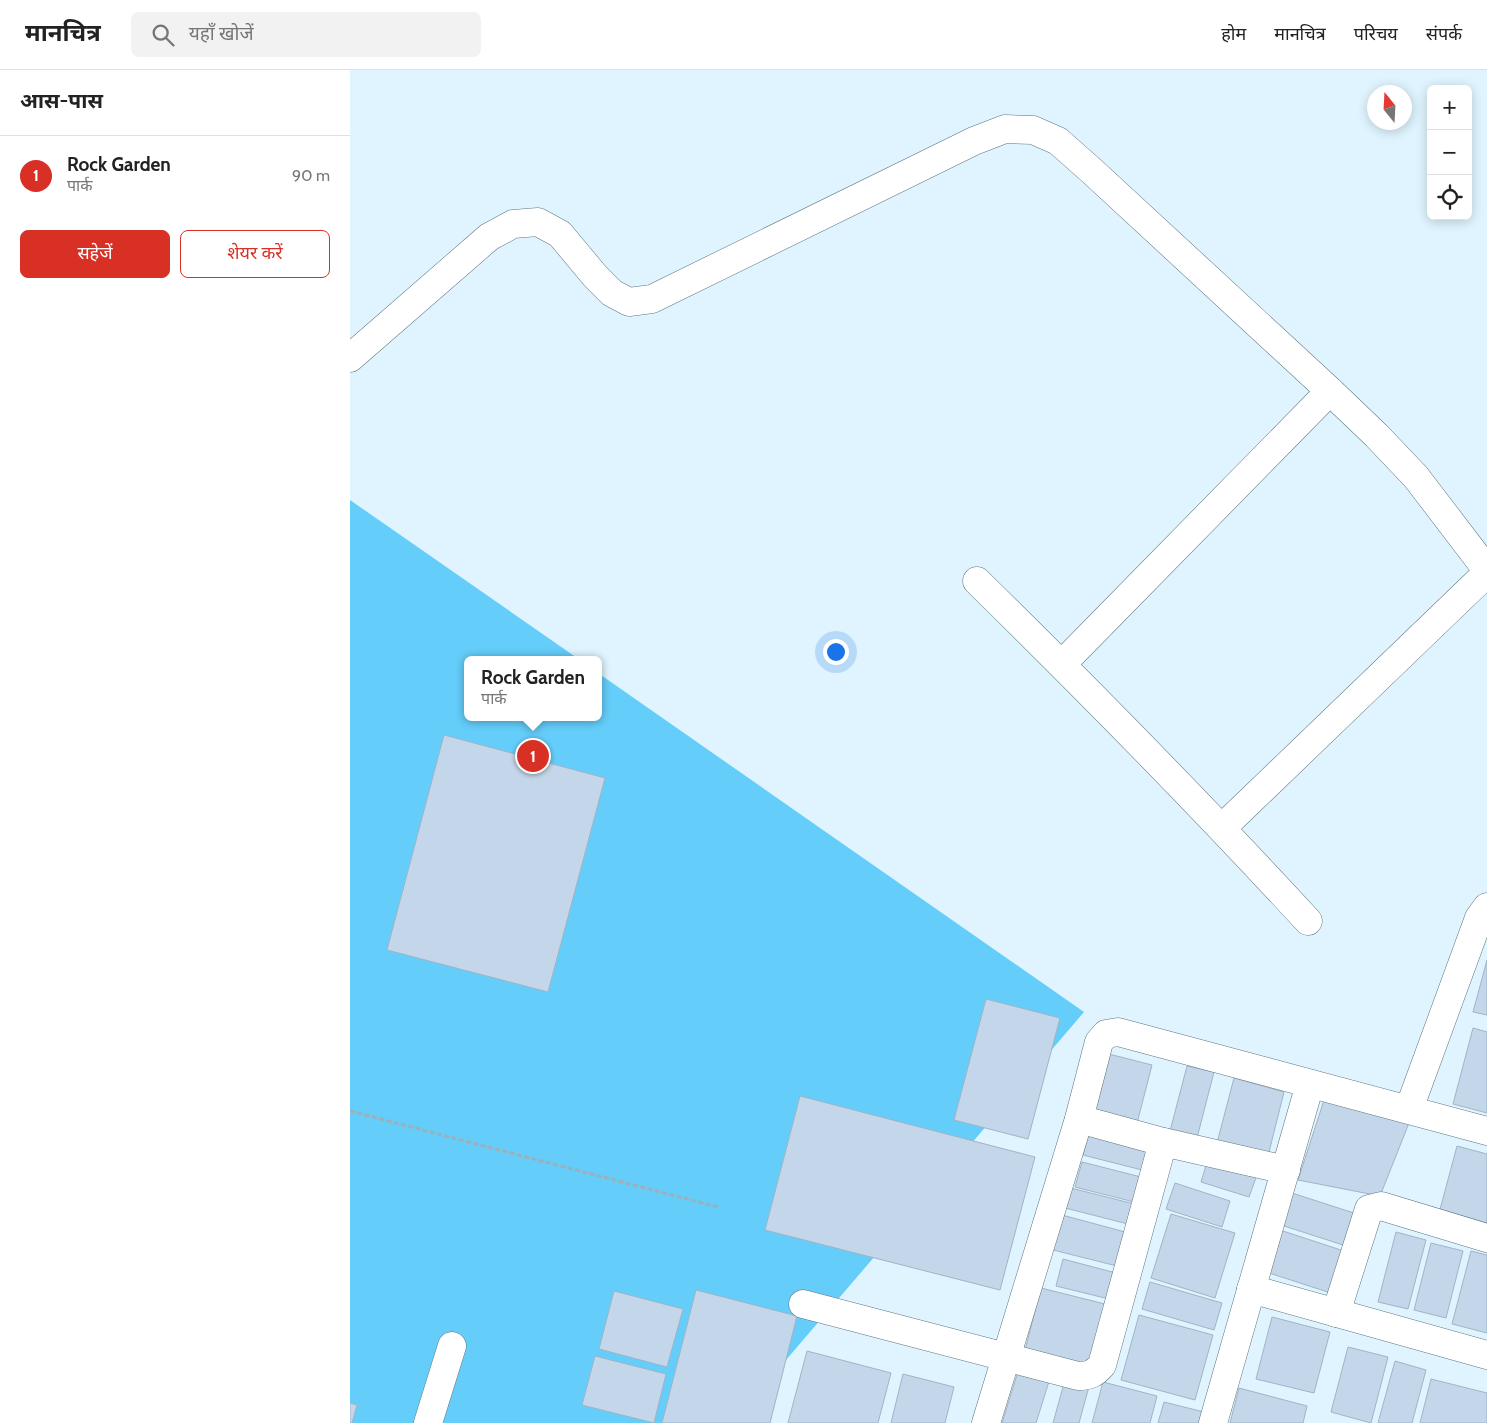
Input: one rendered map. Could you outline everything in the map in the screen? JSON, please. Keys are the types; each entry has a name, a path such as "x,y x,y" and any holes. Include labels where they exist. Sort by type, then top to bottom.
{"street":[{"path":"350,358 489,236 513,224 538,222 560,234 595,276 612,293 630,302 652,299 974,141 1005,129 1033,130 1058,142 1093,172 1330,391 1416,477 1487,571 1222,828"},
{"path":"1062,664 1330,391"},
{"path":"977,581 1062,664 1222,828 1308,921"},
{"path":"1409,1109 1479,918 1487,907"},
{"path":"986,1423 1079,1119 1099,1042 1106,1034 1118,1032 1487,1131"},
{"path":"1213,1423 1310,1084"},
{"path":"1079,1119 1163,1142 1286,1170"},
{"path":"803,1304 1078,1376 1088,1376 1096,1373 1102,1365 1163,1142"},
{"path":"1336,1312 1369,1209 1381,1206 1487,1238"},
{"path":"1251,1289 1487,1355"},
{"path":"428,1423 452,1346"}],"path":[{"path":"350,1111 718,1207"}],"shaded area":[{"path":"350,500 574,656 464,656 464,721 602,721 602,676 1084,1012 732,1423 350,1423"}],"building":[{"path":"444,735 605,778 548,992 387,950"},
{"path":"1487,960 1487,1015 1473,1012"},
{"path":"986,999 1060,1018 1028,1139 954,1120"},
{"path":"1473,1028 1487,1032 1487,1113 1453,1104"},
{"path":"1105,1053 1152,1065 1136,1127 1089,1115"},
{"path":"1187,1066 1214,1072 1196,1142 1169,1135"},
{"path":"1234,1078 1284,1092 1268,1156 1217,1143"},
{"path":"1327,1091 1411,1118 1380,1196 1298,1180"},
{"path":"800,1096 1035,1157 1000,1290 765,1230"},
{"path":"1090,1128 1149,1142 1142,1170 1083,1155"},
{"path":"1457,1146 1487,1154 1487,1229 1438,1217"},
{"path":"1209,1156 1258,1172 1249,1197 1201,1182"},
{"path":"1082,1162 1145,1178 1138,1203 1075,1187"},
{"path":"1175,1183 1230,1201 1222,1227 1166,1209"},
{"path":"1071,1188 1138,1205 1132,1225 1065,1208"},
{"path":"1292,1193 1357,1214 1346,1246 1281,1225"},
{"path":"1171,1214 1235,1233 1215,1298 1151,1278"},
{"path":"1062,1215 1129,1233 1121,1267 1053,1250"},
{"path":"1280,1230 1350,1253 1337,1295 1266,1272"},
{"path":"1396,1232 1426,1240 1408,1309 1378,1302"},
{"path":"1431,1243 1463,1251 1446,1318 1414,1310"},
{"path":"1471,1251 1487,1255 1487,1333 1452,1324"},
{"path":"1063,1259 1120,1274 1113,1300 1056,1286"},
{"path":"1150,1282 1222,1303 1214,1330 1142,1309"},
{"path":"1041,1288 1105,1304 1088,1370 1024,1354"},
{"path":"696,1290 797,1316 770,1423 662,1423"},
{"path":"614,1291 683,1309 667,1367 599,1349"},
{"path":"1139,1315 1213,1335 1195,1400 1121,1380"},
{"path":"1272,1317 1330,1332 1314,1393 1256,1379"},
{"path":"1348,1347 1388,1357 1371,1423 1331,1412"},
{"path":"807,1351 891,1373 878,1423 788,1423"},
{"path":"595,1356 666,1374 654,1423 582,1405"},
{"path":"1395,1361 1426,1370 1412,1423 1378,1423"},
{"path":"1020,1365 1051,1375 1036,1423 1002,1423"},
{"path":"903,1374 954,1387 945,1423 891,1423"},
{"path":"1066,1376 1090,1383 1079,1423 1053,1423"},
{"path":"1431,1379 1487,1393 1487,1423 1420,1423"},
{"path":"1103,1382 1157,1396 1150,1423 1092,1423"},
{"path":"1239,1388 1307,1406 1303,1423 1230,1423"},
{"path":"1164,1402 1208,1413 1206,1423 1158,1423"},
{"path":"350,1403 357,1405 352,1423 350,1423"}],"place":[{"name":"Rock Garden","path":"533,756"}]}
